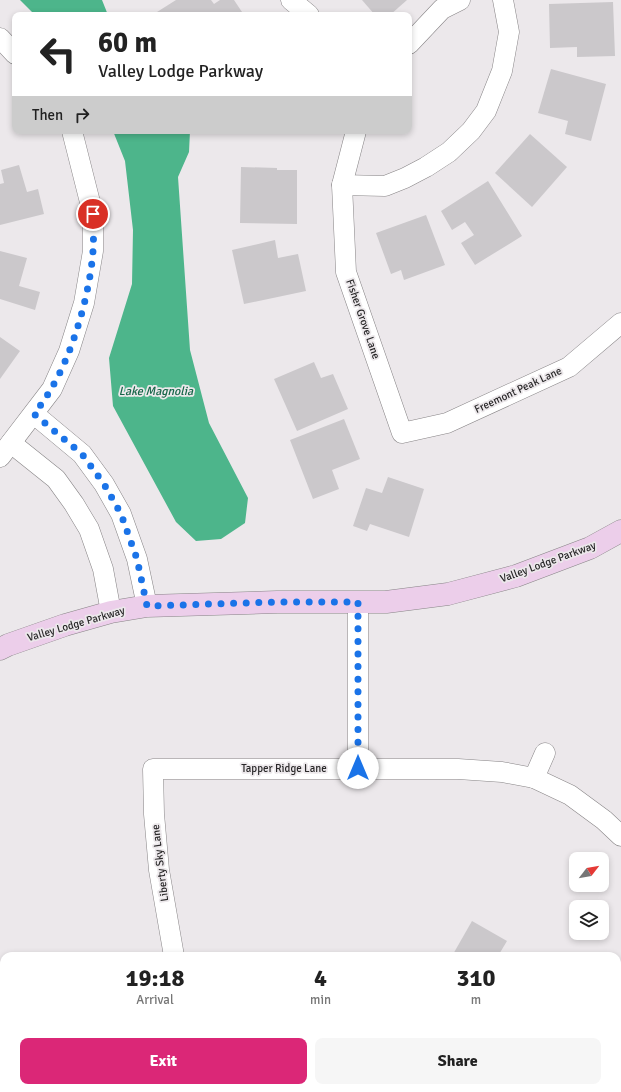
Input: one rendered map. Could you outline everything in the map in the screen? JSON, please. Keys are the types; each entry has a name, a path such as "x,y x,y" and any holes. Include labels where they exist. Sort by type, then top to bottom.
{"street":[{"path":"291,0 305,12"},
{"path":"412,41 442,9 460,0"},
{"path":"342,185 385,186 405,178 426,167 449,152 471,131 486,111 502,71 509,32 503,0"},
{"path":"0,38 12,51"},
{"path":"73,134 93,214 93,251 84,303 74,336 52,388 34,414 5,450 56,479 74,504 89,529 103,569 111,612"},
{"name":"Fisher Grove Lane","path":"355,134 342,185 346,272 402,433"},
{"name":"Freemont Peak Lane","path":"402,433 447,423 569,367 621,323"},
{"path":"34,414 82,454 104,484 121,514 137,559 147,606"},
{"name":"Valley Lodge Parkway","path":"0,649 64,625 111,612 147,606 277,602 386,602 448,594 516,576 590,548 621,531"},
{"path":"358,602 358,768"},
{"path":"534,778 546,753"},
{"name":"Tapper Ridge Lane","path":"153,769 358,768 458,769 502,772 534,778 570,795 604,820 621,836"},
{"name":"Liberty Sky Lane","path":"153,769 154,814 159,870 173,952"}],"water":[{"path":"20,0 102,0 107,12 32,12"},
{"name":"Lake Magnolia","path":"114,134 190,134 189,152 178,177 190,350 209,423 248,498 245,523 221,539 196,541 176,522 113,406 109,358 132,284 133,230 125,161"}],"building":[{"path":"176,0 211,0 214,4 220,0 234,0 242,12 157,12"},
{"path":"362,0 407,0 393,12 372,12"},
{"path":"613,2 615,56 577,57 577,47 550,48 549,4"},
{"path":"551,69 606,84 591,141 565,134 568,121 538,113"},
{"path":"530,134 567,167 532,207 495,173"},
{"path":"19,165 27,192 38,189 44,214 0,225 0,184 4,183 1,170"},
{"path":"241,167 297,170 297,224 240,223"},
{"path":"488,181 522,236 475,265 461,243 474,235 465,222 452,230 441,211"},
{"path":"426,215 445,265 404,280 401,270 391,274 376,233"},
{"path":"275,240 278,258 298,254 306,291 244,304 232,250"},
{"path":"0,251 27,258 19,286 40,292 35,310 0,299"},
{"path":"0,337 20,351 0,379"},
{"path":"314,362 321,378 333,374 348,409 297,431 274,379"},
{"path":"344,419 360,459 332,470 339,489 313,499 290,440"},
{"path":"388,477 424,489 409,537 370,524 367,531 353,526 366,488 382,493"},
{"path":"472,921 507,941 500,952 454,952"}],"route":[{"path":"93,214 93,251 88,285 80,320 69,351 52,388 34,414 82,454 104,484 121,514 137,559 147,606 277,602 358,602 358,768"}]}
